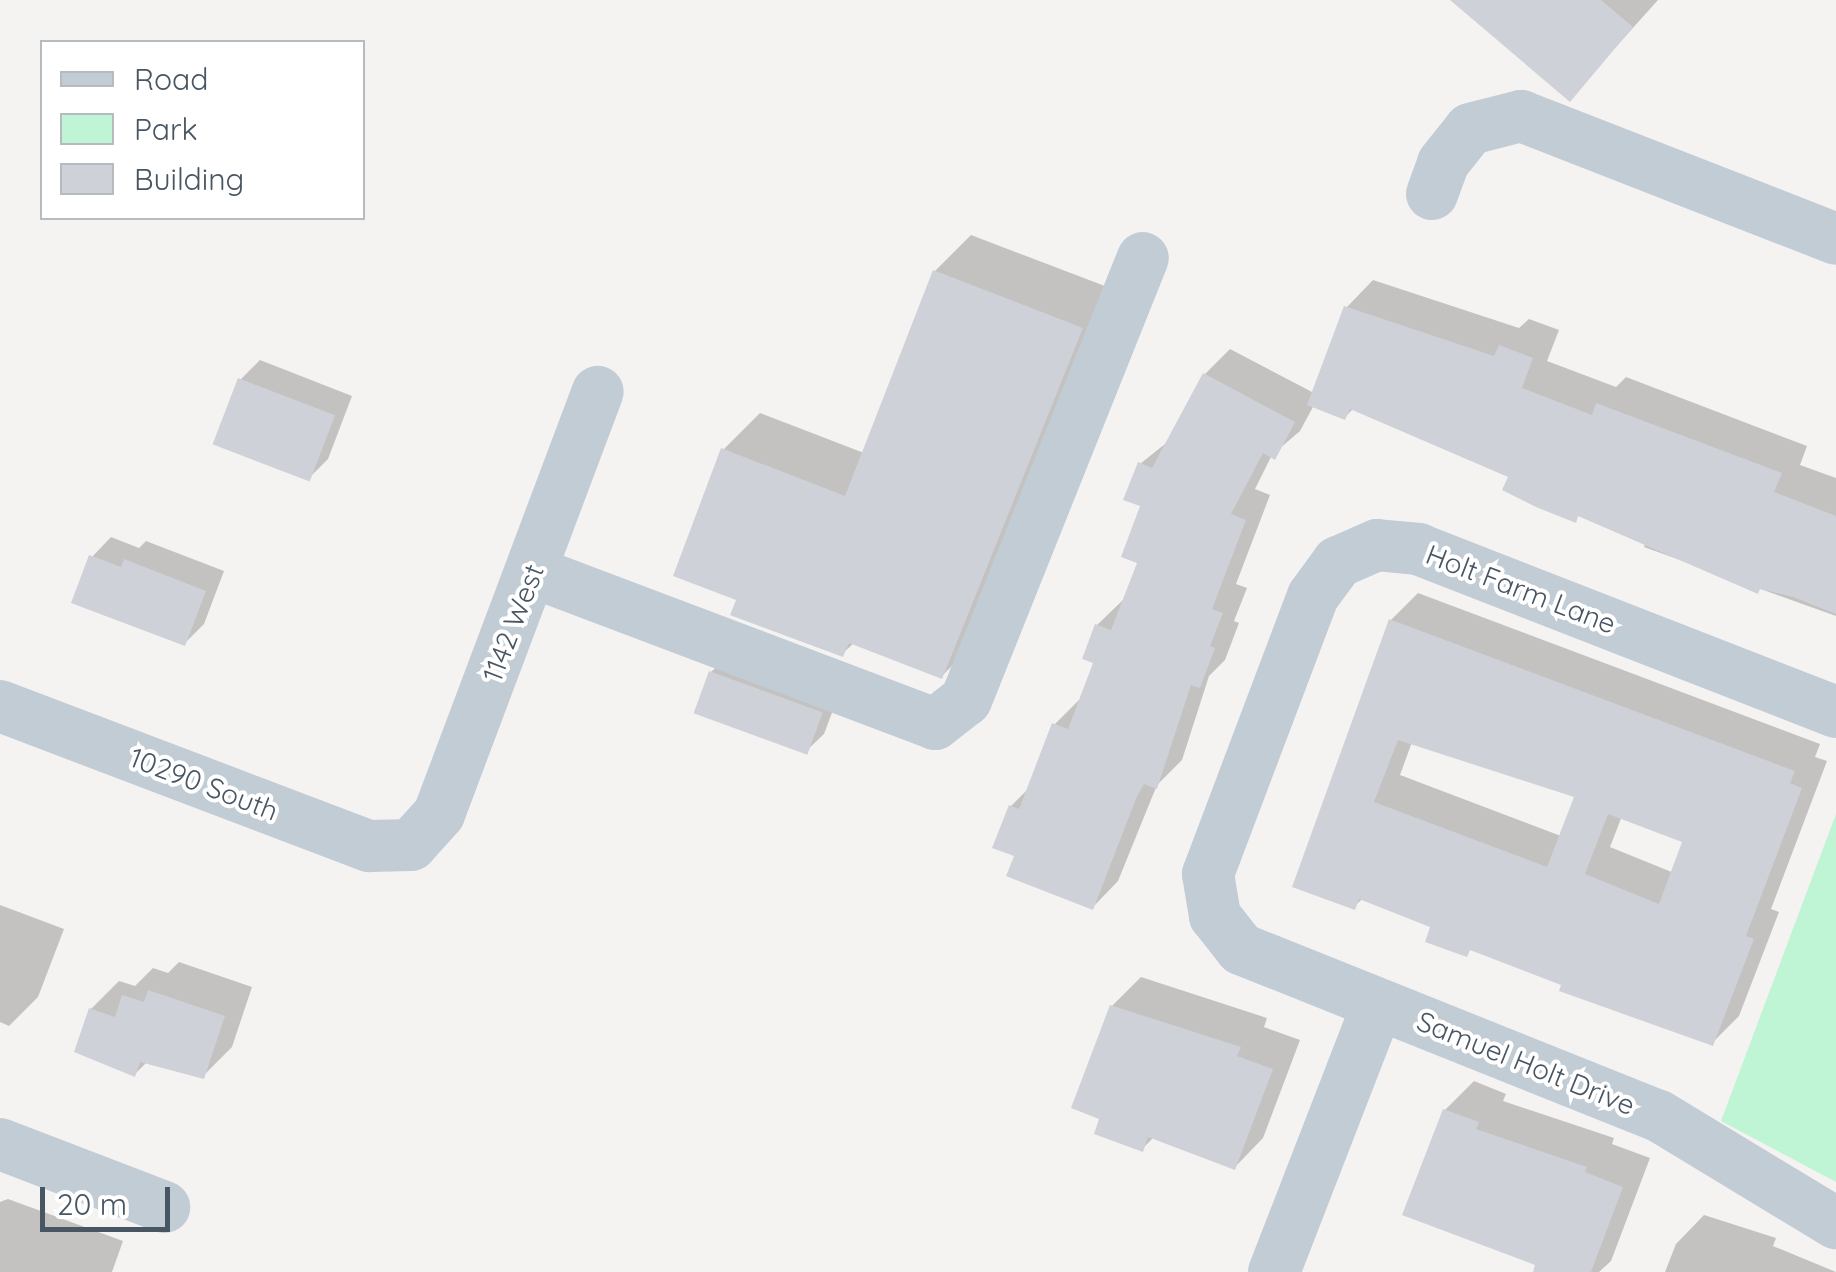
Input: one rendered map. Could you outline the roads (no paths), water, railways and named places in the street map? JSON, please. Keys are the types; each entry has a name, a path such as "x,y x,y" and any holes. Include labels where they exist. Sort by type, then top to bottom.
{"street":[{"path":"1432,194 1442,164 1470,129 1521,116 1836,239"},
{"path":"533,572 935,724 966,700 1143,258"},
{"name":"1142 West","path":"411,845 439,814 598,392"},
{"name":"Holt Farm Lane","path":"1214,916 1208,874 1220,835 1313,596 1323,577 1356,551 1376,545 1419,550 1836,712"},
{"name":"10290 South","path":"0,706 369,846 411,845"},
{"name":"Samuel Holt Drive","path":"1214,916 1226,934 1260,959 1659,1116 1836,1223"},
{"path":"1274,1272 1378,1004"},
{"path":"0,1144 164,1208"}]}
